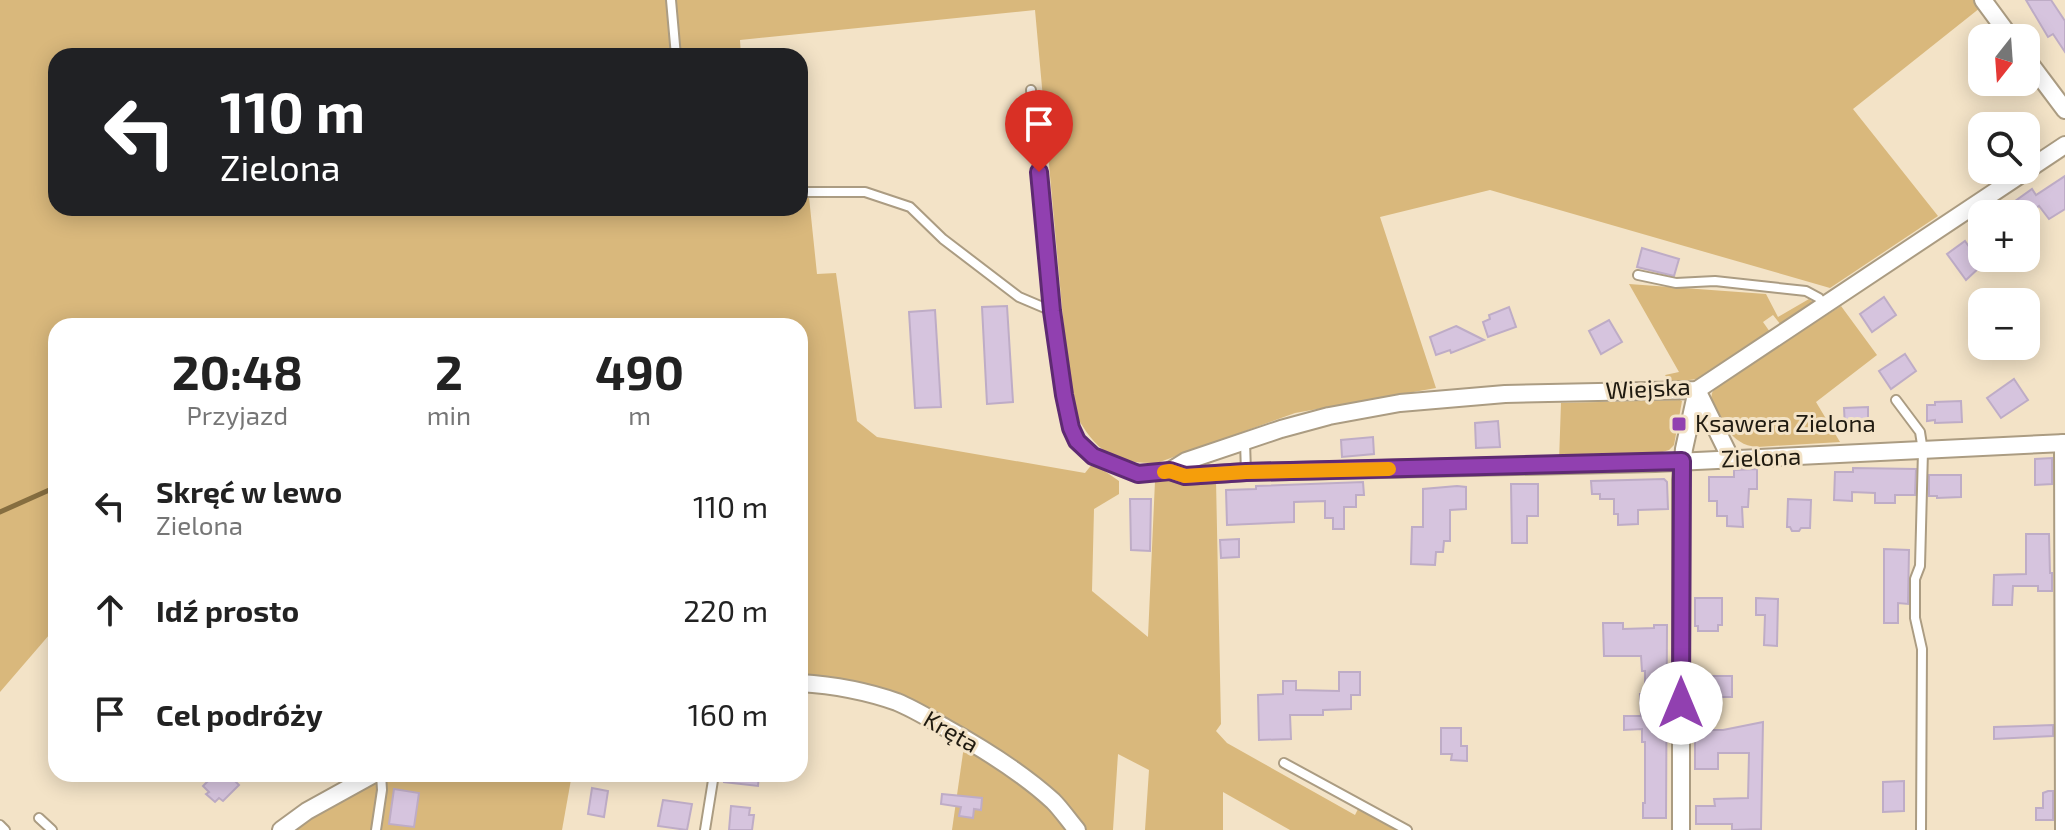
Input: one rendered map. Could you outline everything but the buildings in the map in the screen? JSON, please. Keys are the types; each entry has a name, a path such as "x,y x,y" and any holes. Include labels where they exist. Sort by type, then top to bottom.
{"street":[{"path":"1983,0 2001,24"},
{"path":"2040,77 2065,110"},
{"name":"Wiejska","path":"1170,471 1186,461 1281,429 1329,416 1400,403 1505,394 1697,390 2065,145"},
{"path":"1697,390 1727,451 1726,460"},
{"path":"1681,830 1682,461 1697,390"},
{"path":"2064,443 2064,830"},
{"name":"Zielona","path":"1170,471 1185,476 1726,460 2064,443"},
{"name":"Kręta","path":"808,684 877,696 926,717 1014,770 1055,803 1077,830"},
{"path":"281,830 307,811 360,782"}],"lane":[{"path":"671,0 675,48"},
{"path":"1031,90 1052,311 1071,428 1077,441 1093,456 1138,474 1170,471"},
{"path":"808,192 865,192 910,207 943,239 1019,297 1052,311"},
{"path":"1638,275 1676,283 1715,281 1806,291 1819,298 1824,306"},
{"path":"1896,400 1920,432 1923,451 1920,566 1915,579 1915,618 1922,649 1921,830"},
{"path":"1245,441 1246,472"},
{"path":"1284,763 1407,830"},
{"path":"376,830 382,782"},
{"path":"705,830 713,782"},
{"path":"39,818 52,830"},
{"path":"0,825 5,830"}],"shaded area":[{"path":"0,0 1990,0 1853,109 1938,216 1830,288 1490,190 1380,217 1436,388 1295,413 1157,463 1126,460 1104,450 1087,433 1071,407 1035,10 740,40 740,48 48,48 48,216 808,216 808,188 817,274 836,273 857,421 877,437 1085,473 1093,463 1119,481 1119,494 1094,509 1092,591 1148,637 1155,481 1216,480 1221,724 1216,731 1227,743 1355,815 1359,807 1400,830 1290,830 1223,792 1223,830 1145,830 1149,770 1118,754 1113,830 1086,830 1064,800 1033,773 944,719 808,679 808,318 48,318 48,636 0,692"},
{"path":"1629,284 1766,294 1778,317 1809,299 1814,303 1781,325 1773,315 1763,322 1770,332 1698,379 1670,382 1665,375 1679,372"},
{"path":"1841,306 1877,355 1816,402 1840,442 1757,447 1740,442 1723,423 1711,399 1718,383"},
{"path":"1680,400 1674,445 1669,450 1652,455 1652,458 1559,461 1561,403"},
{"path":"964,746 1037,797 1070,830 952,830"},
{"path":"370,782 571,782 562,830 292,830"}],"waterway":[{"path":"0,512 48,491"}],"slow traffic":[{"path":"1164,472 1185,476 1389,469"}],"place":[{"name":"Ksawera Zielona","path":"1679,424"}],"route":[{"path":"1039,172 1052,311 1071,428 1077,441 1093,456 1110,464 1138,474 1170,471 1185,476 1682,461 1681,703"}]}
